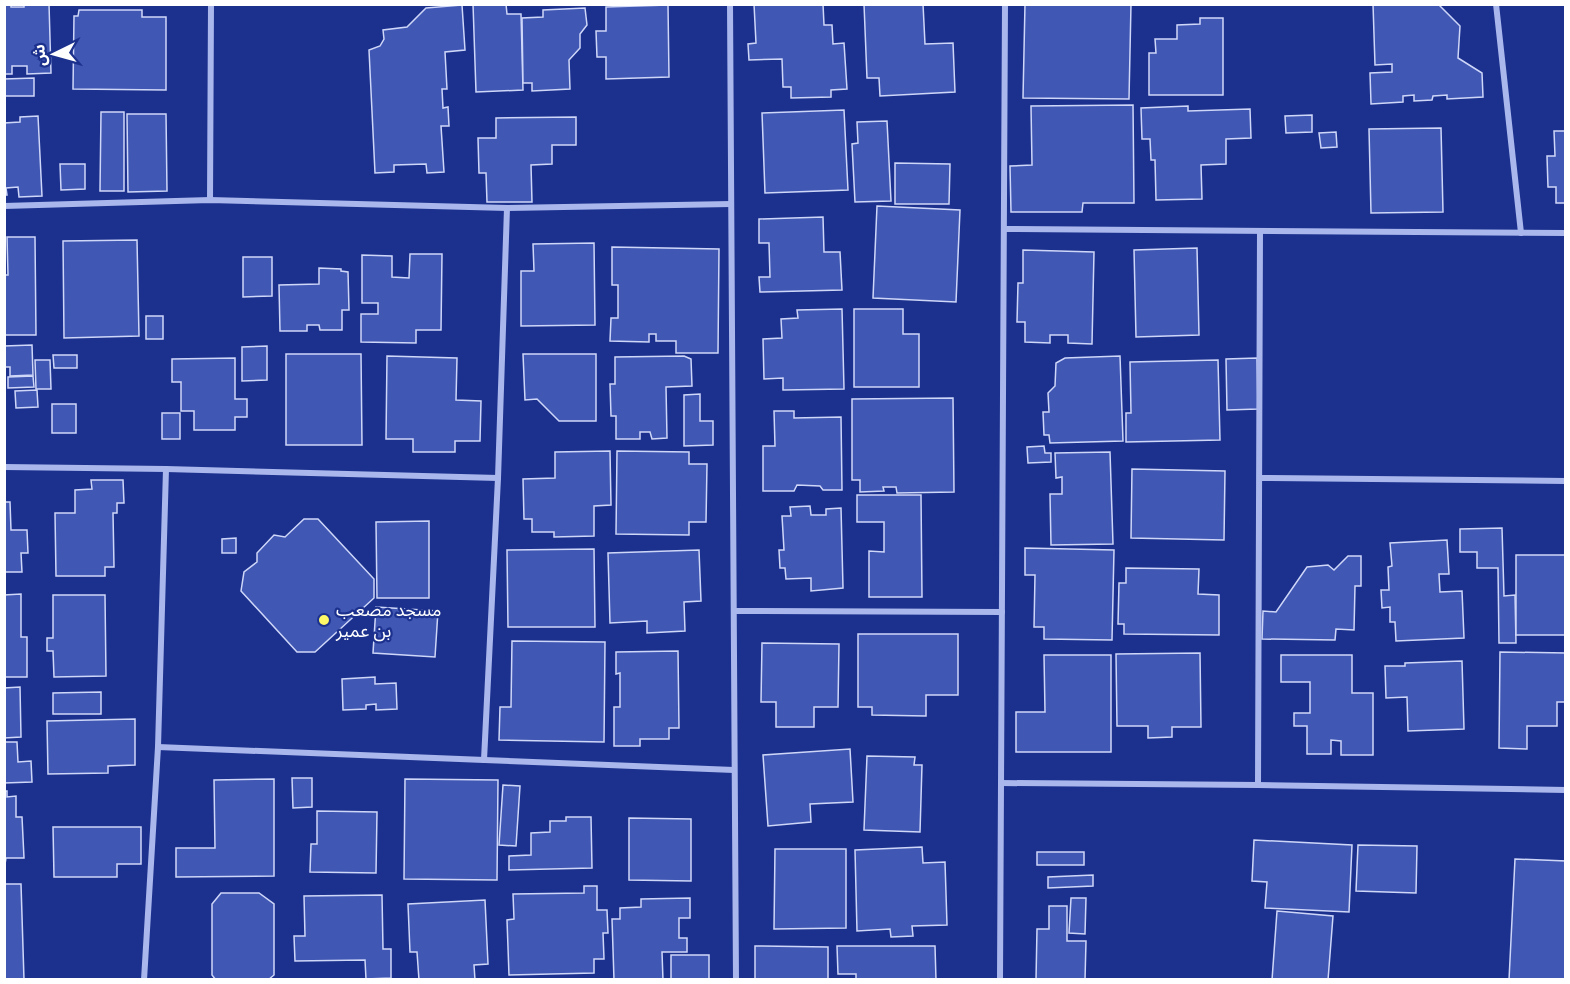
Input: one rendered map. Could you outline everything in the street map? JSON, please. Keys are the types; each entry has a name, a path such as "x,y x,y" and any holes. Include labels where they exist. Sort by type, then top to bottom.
{"street":[{"path":"210,200 211,4"},
{"path":"730,4 736,980"},
{"path":"1000,980 1005,4"},
{"path":"1496,4 1521,233"},
{"path":"4,206 210,200 507,208 731,204"},
{"path":"484,760 498,478 507,208"},
{"path":"1004,229 1566,233"},
{"path":"1258,785 1260,232"},
{"path":"4,467 498,478"},
{"path":"144,980 158,747 166,469"},
{"path":"1260,478 1566,481"},
{"path":"734,611 1002,612"},
{"path":"158,747 734,770"},
{"path":"1001,783 1566,790"}],"building":[{"path":"4,4 11,4 11,7 24,7 24,4 49,4 51,73 27,74 27,66 12,66 12,74 4,74"},
{"path":"473,4 506,4 507,14 521,14 523,90 476,92"},
{"path":"754,4 823,4 824,25 832,25 833,44 844,43 847,89 831,90 831,97 791,98 791,87 783,87 782,59 749,60 748,44 756,43"},
{"path":"864,4 923,4 925,44 953,43 955,92 880,96 879,78 867,78"},
{"path":"1025,4 1131,4 1129,99 1023,98"},
{"path":"1373,4 1438,4 1460,26 1458,58 1482,73 1483,97 1447,99 1447,95 1433,96 1432,100 1414,101 1414,95 1403,96 1403,102 1371,104 1370,73 1392,72 1392,64 1375,65"},
{"path":"462,5 465,50 445,52 447,89 442,89 443,108 448,107 449,126 441,126 444,172 427,173 426,164 394,165 394,172 375,173 369,50 380,46 384,39 383,30 407,27 426,8"},
{"path":"668,5 669,77 606,79 606,57 597,57 596,31 606,31 606,7"},
{"path":"585,8 587,25 580,34 580,48 569,60 570,89 532,91 532,83 523,83 522,18 543,17 543,10"},
{"path":"79,10 142,10 142,17 166,17 166,90 73,89 74,16 78,16"},
{"path":"1200,18 1223,18 1223,95 1149,95 1149,53 1156,53 1155,39 1177,39 1177,25 1200,24"},
{"path":"34,78 34,96 4,96 4,79"},
{"path":"1133,105 1134,203 1083,203 1082,212 1011,212 1010,166 1032,165 1031,106"},
{"path":"1188,106 1188,111 1250,109 1251,138 1226,139 1226,164 1201,165 1202,199 1156,200 1155,160 1151,160 1150,139 1142,139 1141,108"},
{"path":"844,110 848,190 765,193 762,113"},
{"path":"101,112 124,112 124,191 100,191"},
{"path":"127,114 166,114 167,191 128,192"},
{"path":"1312,115 1312,132 1286,133 1285,116"},
{"path":"38,116 42,196 19,197 18,187 6,188 7,195 4,195 4,123 20,122 20,117"},
{"path":"576,117 576,145 552,145 552,164 531,165 532,202 487,202 486,173 479,173 478,138 496,138 496,118"},
{"path":"887,121 891,201 855,202 852,144 858,143 857,122"},
{"path":"1441,128 1443,212 1371,213 1369,129"},
{"path":"1554,131 1566,131 1566,203 1556,203 1556,187 1548,187 1547,156 1555,156"},
{"path":"1336,132 1337,147 1321,148 1319,133"},
{"path":"895,163 950,164 949,204 895,204"},
{"path":"60,164 85,164 85,189 61,190"},
{"path":"877,206 960,210 956,302 873,298"},
{"path":"823,217 824,252 840,252 842,290 760,292 759,277 770,277 769,243 759,243 759,219"},
{"path":"7,237 35,237 36,335 4,335 4,275 8,275"},
{"path":"137,240 139,336 64,338 63,241"},
{"path":"594,243 595,325 521,326 521,271 534,271 533,244"},
{"path":"612,247 719,249 718,353 676,353 676,341 656,341 656,334 649,334 649,342 610,341 611,318 618,318 618,285 612,285"},
{"path":"1197,248 1199,335 1136,337 1134,250"},
{"path":"1023,250 1094,252 1092,344 1068,343 1068,335 1050,335 1050,343 1025,342 1025,322 1017,322 1018,283 1023,283"},
{"path":"410,254 442,254 441,330 416,330 416,343 361,342 361,314 378,314 378,303 362,303 362,255 392,256 392,277 409,278"},
{"path":"243,257 272,257 272,296 243,297"},
{"path":"319,268 341,269 341,271 348,272 349,310 342,310 342,330 320,330 319,325 307,325 307,331 280,331 279,285 319,284"},
{"path":"842,309 844,389 783,390 783,378 764,379 763,339 782,338 781,319 798,318 797,310"},
{"path":"854,309 903,309 903,334 919,334 919,387 854,387"},
{"path":"146,316 163,316 163,339 146,339"},
{"path":"32,345 33,375 10,376 10,367 4,367 4,346"},
{"path":"267,346 267,380 242,381 242,347"},
{"path":"286,354 361,354 362,445 286,445"},
{"path":"523,354 596,354 596,421 559,421 537,399 525,400"},
{"path":"53,355 77,355 77,368 54,368"},
{"path":"387,356 457,358 456,400 481,401 480,441 455,441 455,452 413,452 413,439 386,439"},
{"path":"684,356 691,359 692,386 666,387 667,438 652,439 650,432 640,432 640,439 616,439 616,416 611,416 610,384 615,384 615,357"},
{"path":"1120,356 1123,441 1050,443 1049,435 1044,435 1043,412 1049,412 1048,393 1055,386 1056,363 1065,358"},
{"path":"235,358 235,399 247,399 247,417 235,417 235,430 194,430 194,411 181,411 181,382 172,382 172,359"},
{"path":"1257,358 1258,409 1227,410 1226,359"},
{"path":"35,360 50,360 51,389 36,389"},
{"path":"1218,360 1220,440 1126,442 1126,413 1131,413 1130,362"},
{"path":"33,376 34,387 8,388 8,377"},
{"path":"37,390 38,407 16,408 15,391"},
{"path":"700,394 700,421 713,421 713,445 684,446 684,395"},
{"path":"953,398 954,492 897,493 896,487 883,487 884,491 860,492 860,480 852,480 852,399"},
{"path":"52,404 76,404 76,433 52,433"},
{"path":"774,411 794,411 794,418 841,417 842,490 823,490 820,486 797,485 794,491 763,491 763,446 775,446"},
{"path":"162,413 180,413 180,439 162,439"},
{"path":"1044,446 1045,453 1051,453 1051,462 1028,463 1027,447"},
{"path":"610,451 611,505 594,506 594,536 554,537 554,532 532,532 532,519 524,519 523,479 555,478 555,452"},
{"path":"617,451 689,452 689,464 707,464 706,522 689,522 689,535 616,534"},
{"path":"1110,452 1113,544 1051,545 1050,494 1062,494 1062,477 1056,478 1055,453"},
{"path":"1132,469 1225,471 1224,540 1131,538"},
{"path":"91,480 123,480 124,503 117,503 117,513 113,513 114,567 105,567 105,576 56,576 55,513 75,513 75,490 92,489"},
{"path":"857,495 921,495 922,597 869,597 869,551 884,552 884,522 857,522"},
{"path":"4,502 10,502 11,530 27,530 28,553 21,553 22,572 4,572"},
{"path":"810,506 811,515 826,515 826,509 841,508 843,588 811,591 811,578 786,579 785,568 780,568 779,550 784,550 782,516 791,516 790,507"},
{"path":"304,519 318,519 374,579 374,598 315,652 297,652 241,591 244,572 257,562 257,553 274,535 285,537"},
{"path":"429,521 429,598 377,598 376,522"},
{"path":"1502,528 1504,596 1515,595 1516,643 1499,643 1498,568 1477,568 1477,552 1460,552 1460,529"},
{"path":"236,538 236,553 222,553 222,539"},
{"path":"1447,540 1449,574 1439,574 1440,592 1462,591 1464,638 1396,641 1395,622 1390,622 1390,607 1382,608 1381,590 1389,590 1388,567 1392,566 1390,543"},
{"path":"1025,548 1114,550 1112,640 1044,639 1044,627 1034,627 1035,575 1025,575"},
{"path":"594,549 595,627 508,627 507,550"},
{"path":"699,550 701,601 684,602 685,631 647,633 647,621 610,623 608,553"},
{"path":"1516,555 1566,555 1566,635 1516,635"},
{"path":"1348,556 1361,556 1361,586 1355,586 1354,630 1336,629 1335,640 1262,639 1263,611 1276,612 1307,567 1328,565 1334,570"},
{"path":"1126,568 1199,569 1198,594 1219,595 1219,635 1124,634 1124,624 1118,624 1119,583 1126,583"},
{"path":"21,594 21,637 27,637 27,677 4,677 4,595"},
{"path":"53,595 105,595 106,676 54,677 53,651 47,651 47,638 53,638"},
{"path":"376,607 438,611 435,657 373,653"},
{"path":"858,634 958,634 958,695 926,695 926,716 872,715 872,707 858,707"},
{"path":"512,641 605,642 604,742 499,740 500,707 511,707"},
{"path":"762,643 839,644 838,707 814,707 814,727 776,727 776,702 761,702"},
{"path":"678,651 679,728 669,728 669,739 640,739 640,746 614,746 614,707 620,707 620,673 616,674 616,652"},
{"path":"1500,652 1566,653 1566,702 1557,702 1557,726 1527,726 1527,749 1499,748"},
{"path":"1200,653 1201,727 1172,727 1172,737 1148,738 1148,726 1117,726 1116,654"},
{"path":"1044,655 1111,655 1111,752 1016,752 1016,712 1045,712"},
{"path":"1281,655 1352,655 1352,693 1373,693 1373,755 1341,755 1341,741 1331,740 1331,754 1307,754 1307,726 1294,726 1294,713 1310,713 1310,682 1281,682"},
{"path":"1462,661 1464,729 1408,731 1407,697 1386,698 1385,666"},
{"path":"375,677 375,684 396,683 397,709 376,710 376,704 366,705 366,709 343,710 342,679"},
{"path":"20,687 21,737 4,738 4,688"},
{"path":"101,692 101,714 53,714 53,693"},
{"path":"135,719 135,765 108,766 108,773 48,774 47,721"},
{"path":"4,742 17,742 18,762 31,761 32,782 4,783"},
{"path":"850,749 853,802 810,804 811,822 768,826 763,755"},
{"path":"867,756 915,757 914,765 922,765 920,832 864,830"},
{"path":"292,778 312,778 312,807 293,808"},
{"path":"274,779 274,876 176,877 176,848 215,848 214,780"},
{"path":"405,779 498,780 497,880 404,879"},
{"path":"503,785 520,786 516,846 499,845"},
{"path":"4,791 7,791 7,797 16,796 16,817 22,817 24,858 6,858 4,871"},
{"path":"317,811 377,812 376,873 310,872 311,844 317,844"},
{"path":"566,817 591,817 592,868 509,870 509,856 531,855 531,833 550,832 550,821 566,821"},
{"path":"629,818 691,819 691,881 629,880"},
{"path":"53,827 141,827 141,864 117,864 117,877 54,877"},
{"path":"1254,840 1352,845 1349,912 1265,908 1267,882 1252,881"},
{"path":"1358,845 1417,846 1416,893 1356,891"},
{"path":"922,847 923,863 945,862 947,925 912,926 913,936 891,937 890,929 857,931 855,850"},
{"path":"775,849 846,849 846,928 774,929"},
{"path":"1037,852 1084,852 1084,865 1037,865"},
{"path":"1515,859 1566,861 1566,980 1509,980"},
{"path":"1093,875 1093,886 1048,888 1048,877"},
{"path":"4,884 21,884 24,980 4,980"},
{"path":"584,886 597,886 597,910 607,910 608,933 603,933 604,959 594,959 594,973 509,975 507,920 514,919 513,894 584,893"},
{"path":"221,893 259,893 274,904 274,975 268,980 216,980 212,975 212,904"},
{"path":"382,895 383,949 391,949 391,978 366,979 365,960 295,961 294,936 305,936 304,896"},
{"path":"690,898 690,918 679,918 679,938 687,938 687,952 662,952 663,980 614,980 612,919 620,919 620,908 641,907 641,899"},
{"path":"1071,898 1086,898 1085,934 1069,933"},
{"path":"485,900 488,964 474,965 475,980 419,980 417,952 410,952 408,904"},
{"path":"1049,906 1067,906 1067,941 1086,941 1085,980 1036,980 1037,929 1049,929"},
{"path":"1277,911 1333,916 1328,980 1272,980"},
{"path":"755,946 828,947 828,980 755,980"},
{"path":"837,946 935,946 936,980 856,980 856,974 838,974"},
{"path":"671,955 709,955 709,980 671,980"}],"place":[{"name":"مسجد مصعب بن عمير","path":"324,620"}]}
